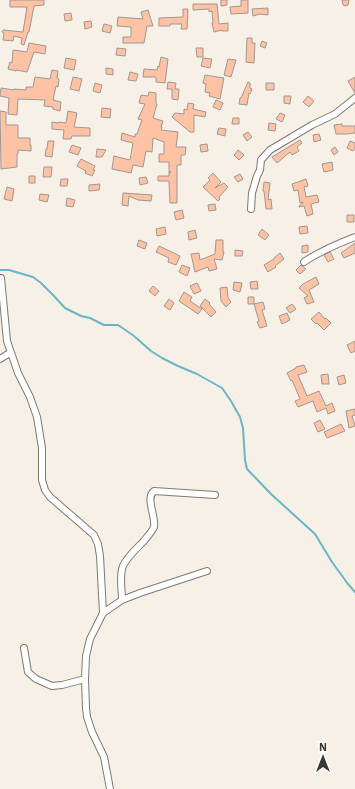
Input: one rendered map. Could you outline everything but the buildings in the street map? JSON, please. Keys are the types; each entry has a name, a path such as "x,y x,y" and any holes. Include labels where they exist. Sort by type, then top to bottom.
{"street":[{"path":"250,209 252,193 260,170 261,160 270,150 312,124 335,114 355,98"},
{"path":"304,262 336,244 355,237"},
{"path":"0,278 7,341 18,373 30,397 37,417 42,448 42,480 45,490 50,497 94,535 98,544 100,556 103,613"},
{"path":"0,359 11,353"},
{"path":"122,600 121,576 123,566 131,554 154,527 150,497 151,493 154,491 215,495"},
{"path":"110,789 104,757 87,718 85,679 86,656 90,639 103,613 122,600 207,571"},
{"path":"24,648 28,672 36,679 52,686 85,679"}],"waterway":[{"path":"0,270 9,270 33,277 41,283 65,308 104,325 118,325 162,358 197,374 222,388 240,417 243,428 247,469 271,494 315,534 332,562 355,592"}]}
